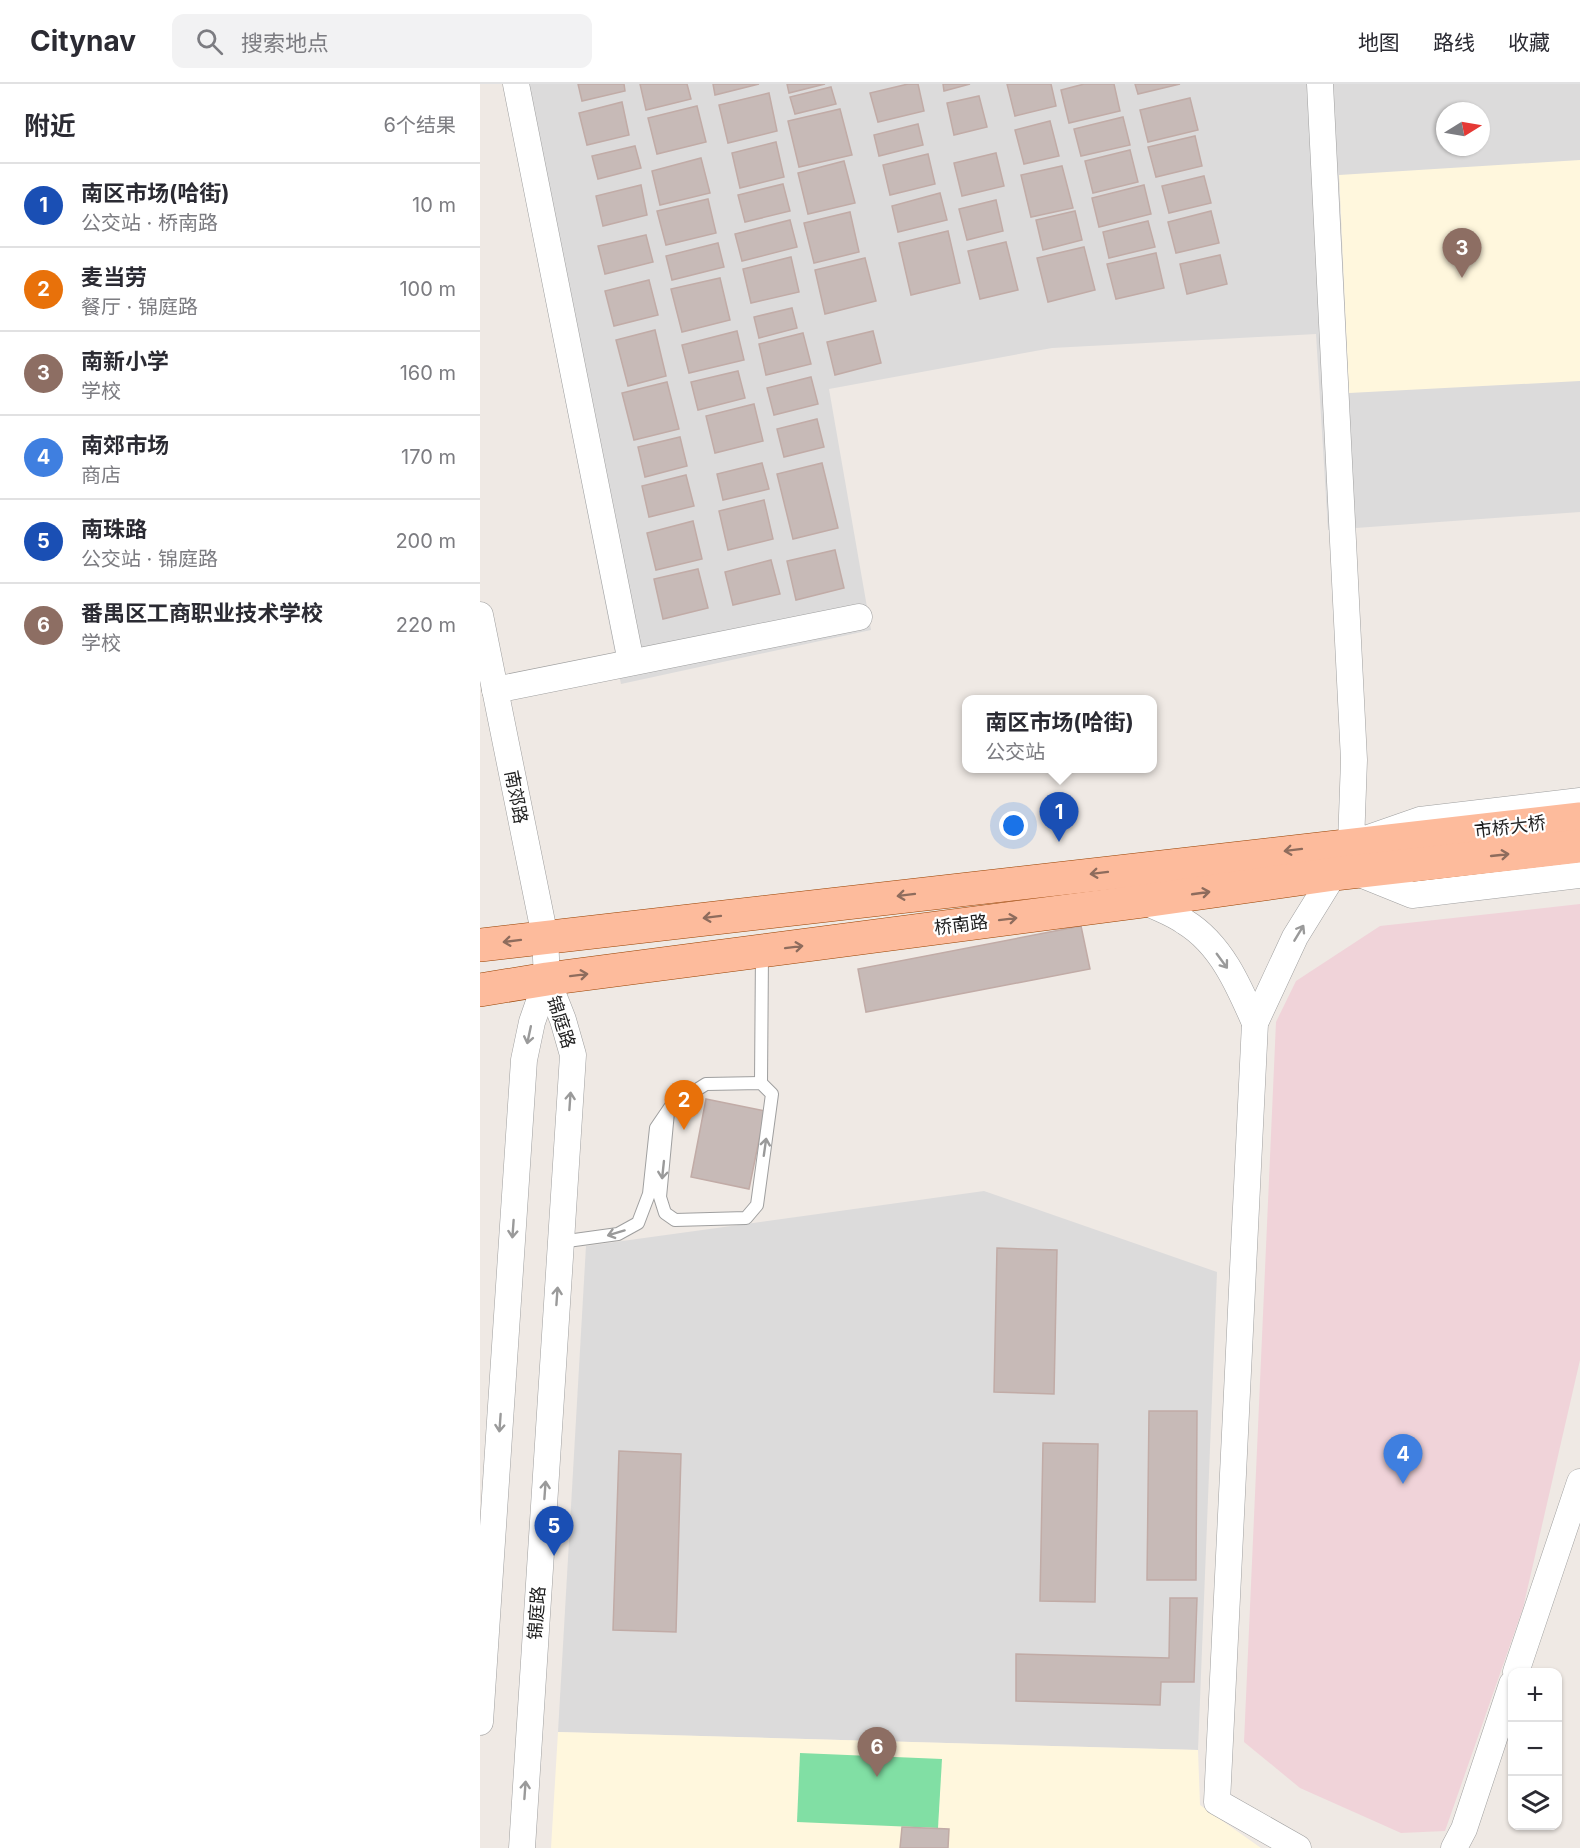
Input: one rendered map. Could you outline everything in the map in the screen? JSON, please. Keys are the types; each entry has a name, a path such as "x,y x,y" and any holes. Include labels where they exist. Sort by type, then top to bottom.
{"main road":[{"name":"市桥大桥","path":"1441,848 1580,819"},
{"name":"市桥大桥","path":"1441,848 1580,846"},
{"name":"桥南路","path":"480,990 547,979 1144,902 1346,863 1441,848"},
{"name":"桥南路","path":"480,945 545,937 1346,863"}],"street":[{"path":"516,84 631,662"},
{"path":"1320,84 1354,760 1346,863"},
{"name":"南郊路","path":"480,615 545,937 547,979"},
{"path":"495,690 859,617"},
{"path":"1298,1848 1217,1802 1255,1023 1295,937 1346,863 1420,820 1580,801"},
{"path":"1346,863 1412,895 1580,875"},
{"path":"1144,902 1185,921 1206,939 1227,967 1255,1023"},
{"name":"锦庭路","path":"522,1848 573,1055 563,1020 547,979"},
{"name":"锦庭路","path":"480,1722 524,1060 532,1022 547,979"},
{"path":"1517,1668 1580,1482"},
{"path":"1454,1848 1464,1829 1508,1696"}],"lane":[{"path":"761,1083 706,1084 671,1106 660,1197 665,1213 675,1220 746,1218 757,1204 772,1094 761,1083 762,951"},
{"path":"560,1242 618,1234 638,1223 649,1194 656,1128 669,1112"}],"shaded area":[{"path":"503,84 1580,84 1580,512 1328,530 1316,334 1052,348 829,389 871,630 621,684"},
{"path":"1580,160 1580,381 1349,393 1339,175"},
{"path":"1580,904 1580,1360 1523,1608 1445,1831 1401,1833 1300,1788 1244,1742 1276,1022 1296,981 1380,926"},
{"path":"984,1191 1217,1272 1198,1750 558,1732 586,1246"},
{"path":"558,1732 1198,1750 1200,1805 1261,1848 551,1848"}],"green space":[{"path":"800,1753 942,1759 938,1828 797,1822"}],"building":[{"path":"578,84 624,84 625,91 582,101"},
{"path":"640,84 687,84 691,99 646,110"},
{"path":"713,84 759,84 715,95"},
{"path":"787,84 825,84 789,93"},
{"path":"908,84 918,84 924,111 878,122 870,93"},
{"path":"943,84 970,84 944,91"},
{"path":"1007,84 1051,84 1056,106 1015,116"},
{"path":"1084,84 1114,84 1120,111 1069,123 1061,90"},
{"path":"1135,84 1180,84 1138,94"},
{"path":"831,87 836,104 795,114 790,97"},
{"path":"769,93 777,131 728,143 719,105"},
{"path":"979,96 987,127 954,135 947,103"},
{"path":"1190,98 1198,130 1148,142 1140,110"},
{"path":"622,102 629,135 587,145 579,113"},
{"path":"697,106 706,142 657,154 648,118"},
{"path":"840,109 852,155 799,167 788,121"},
{"path":"1123,117 1130,145 1081,156 1074,129"},
{"path":"1050,121 1059,156 1024,164 1015,130"},
{"path":"918,124 923,145 879,156 874,135"},
{"path":"1195,136 1202,166 1156,177 1148,147"},
{"path":"776,142 784,177 740,188 732,153"},
{"path":"635,146 641,168 598,179 592,156"},
{"path":"1130,150 1138,182 1093,193 1085,161"},
{"path":"996,153 1004,186 962,196 954,163"},
{"path":"928,154 935,184 890,195 883,165"},
{"path":"701,158 710,193 660,205 652,171"},
{"path":"844,161 855,203 808,214 798,173"},
{"path":"1062,166 1073,208 1031,217 1021,175"},
{"path":"1204,176 1211,203 1169,213 1162,186"},
{"path":"783,184 790,211 745,222 738,195"},
{"path":"641,185 647,215 603,226 596,196"},
{"path":"1144,185 1151,214 1099,227 1092,198"},
{"path":"940,193 947,220 898,232 892,206"},
{"path":"708,199 716,233 666,245 657,211"},
{"path":"996,200 1003,231 967,240 959,209"},
{"path":"1075,211 1082,240 1043,250 1036,220"},
{"path":"1211,211 1219,243 1176,253 1168,222"},
{"path":"850,212 859,252 814,263 804,223"},
{"path":"790,220 797,247 742,261 735,234"},
{"path":"1148,221 1155,247 1109,258 1103,232"},
{"path":"948,231 960,283 911,295 899,243"},
{"path":"646,235 653,262 605,274 598,246"},
{"path":"1006,242 1018,290 980,299 968,251"},
{"path":"718,243 724,267 672,280 666,256"},
{"path":"1084,247 1095,290 1048,302 1037,258"},
{"path":"1156,253 1164,288 1116,299 1107,264"},
{"path":"1220,255 1227,284 1187,294 1180,264"},
{"path":"791,257 799,292 751,303 743,269"},
{"path":"865,258 876,301 825,314 815,270"},
{"path":"720,278 730,320 682,332 671,289"},
{"path":"649,280 658,315 614,326 605,291"},
{"path":"792,308 797,328 759,338 754,317"},
{"path":"655,330 666,376 628,386 616,340"},
{"path":"737,331 744,360 689,373 682,345"},
{"path":"873,331 881,363 835,375 827,342"},
{"path":"803,333 811,364 766,375 759,344"},
{"path":"738,371 745,398 698,410 691,382"},
{"path":"811,377 818,404 774,415 767,388"},
{"path":"667,382 679,429 634,440 622,393"},
{"path":"754,404 763,441 715,453 706,416"},
{"path":"817,419 824,447 784,457 777,429"},
{"path":"680,437 687,466 645,477 638,447"},
{"path":"762,463 769,489 723,500 717,474"},
{"path":"822,463 838,528 793,539 777,474"},
{"path":"686,475 694,506 649,517 642,486"},
{"path":"764,500 773,539 728,550 719,511"},
{"path":"693,521 702,559 656,570 647,533"},
{"path":"835,550 844,588 796,600 787,561"},
{"path":"771,560 780,594 733,605 725,572"},
{"path":"698,569 708,608 663,619 654,579"},
{"path":"1081,926 1090,969 866,1012 858,969"},
{"path":"706,1099 765,1111 749,1189 691,1177"},
{"path":"997,1248 1057,1250 1054,1394 994,1392"},
{"path":"1149,1411 1197,1411 1196,1580 1147,1580"},
{"path":"1043,1443 1098,1444 1095,1602 1040,1601"},
{"path":"619,1451 681,1454 676,1632 613,1630"},
{"path":"1170,1598 1197,1598 1194,1682 1161,1682 1160,1705 1016,1701 1016,1654 1169,1658"},
{"path":"902,1827 949,1829 948,1848 900,1848"}],"place":[{"name":"南新小学","path":"1462,278"},
{"name":"南区市场(哈街)","path":"1059,842"},
{"name":"麦当劳","path":"684,1130"},
{"name":"南郊市场","path":"1403,1484"},
{"name":"南珠路","path":"554,1556"},
{"name":"番禺区工商职业技术学校","path":"877,1777"}]}
